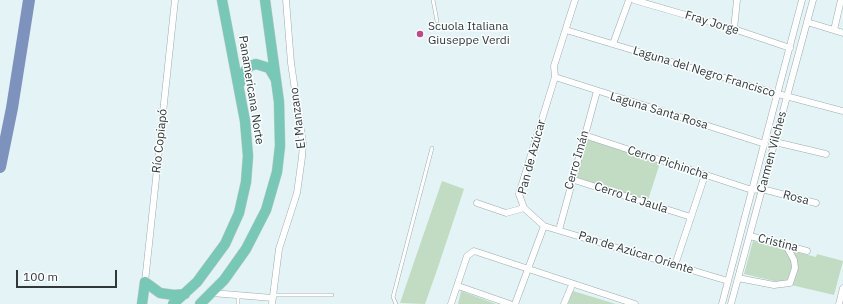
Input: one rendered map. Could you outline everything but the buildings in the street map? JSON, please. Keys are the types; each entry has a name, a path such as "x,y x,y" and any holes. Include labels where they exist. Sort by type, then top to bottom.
{"highway":[{"name":"Panamericana Norte","path":"173,304 204,274 221,251 233,228 242,200 248,164 239,86 222,0"},
{"name":"Panamericana Norte","path":"200,304 212,293 246,249 268,203 277,172 280,146 277,81 265,0"},
{"path":"239,86 245,71 250,66 256,64 269,68 277,81"},
{"path":"145,282 151,289 160,293 174,295 185,294"},
{"path":"142,304 145,282"}],"street":[{"name":"Río Copiapó","path":"145,282 175,0"},
{"name":"El Manzano","path":"273,299 279,248 297,193 303,144 292,63 286,0"},
{"name":"Pan de Azúcar","path":"544,226 524,208 520,201 519,194 554,77 554,66 575,0"},
{"path":"613,44 629,0"},
{"name":"Fray Jorge","path":"634,0 734,29 790,48"},
{"path":"734,29 737,0"},
{"name":"Carmen Vilches","path":"722,304 802,0"},
{"name":"Carmen Vilches","path":"732,304 813,0"},
{"path":"834,30 841,0"},
{"path":"807,22 843,33"},
{"name":"Laguna del Negro Francisco","path":"566,30 778,94 843,111"},
{"name":"Laguna Santa Rosa","path":"554,77 764,144"},
{"name":"Cerro Imán","path":"558,230 571,179 597,91"},
{"name":"Cerro Pichincha","path":"584,135 752,190"},
{"path":"775,142 826,154"},
{"path":"675,266 705,175"},
{"name":"Cerro La Jaula","path":"571,179 691,217"},
{"name":"Rosa","path":"752,190 762,189 816,203"},
{"path":"477,203 506,213 524,208"},
{"path":"515,304 529,271 544,226"},
{"name":"Pan de Azúcar Oriente","path":"544,226 728,281"},
{"name":"Cristina","path":"750,236 807,250"},
{"path":"738,278 774,285 790,283 795,268 794,260 786,246"},
{"path":"451,304 467,256 474,251 529,271 636,304"},
{"path":"564,304 572,285"},
{"path":"458,286 510,304"},
{"path":"839,304 843,288"},
{"path":"212,293 273,299"}],"lane":[{"path":"433,0 437,20"},
{"path":"396,304 393,297 432,148"},
{"path":"273,299 332,295"},
{"path":"238,296 238,304"}],"green space":[{"path":"586,139 660,163 648,200 575,177"},
{"path":"442,181 464,189 437,270 414,262"},
{"path":"753,241 816,257 817,254 843,261 834,295 744,274"},
{"path":"414,262 437,270 425,304 400,303"},
{"path":"461,291 496,304 458,304"},
{"path":"573,291 616,304 568,304"}],"waterway":[{"name":"Río Copiapó","path":"0,167 12,108 29,0"}],"place":[{"name":"Scuola Italiana Giuseppe Verdi","path":"420,34"}]}
